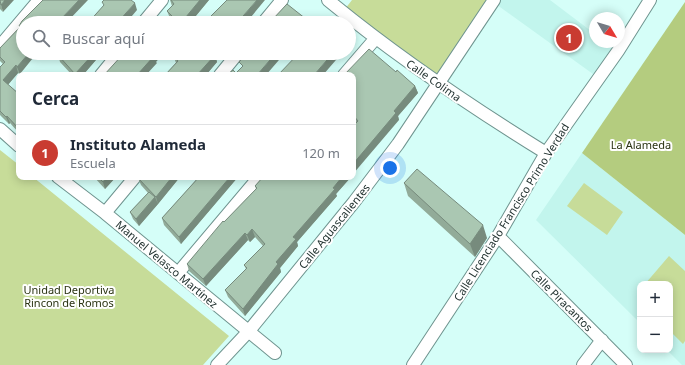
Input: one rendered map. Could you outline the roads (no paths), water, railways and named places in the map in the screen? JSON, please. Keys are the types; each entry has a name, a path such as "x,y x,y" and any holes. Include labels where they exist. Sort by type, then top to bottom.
{"street":[{"path":"25,16 39,0"},
{"path":"149,16 162,0"},
{"path":"269,16 282,0"},
{"name":"Calle Colima","path":"328,0 347,16"},
{"name":"Calle Aguascalientes","path":"217,365 248,332 358,197 398,144 437,83 494,0"},
{"name":"Calle Licenciado Francisco Primo Verdad","path":"413,365 498,236 546,153 618,51 650,0"},
{"name":"Calle Colima","path":"356,23 375,39 437,83 546,153"},
{"path":"0,46 16,27"},
{"path":"347,72 375,39"},
{"path":"103,72 113,60"},
{"path":"222,72 232,60"},
{"path":"0,129 16,143"},
{"name":"Manuel Velasco Martínez","path":"62,180 105,213 248,332 276,353"},
{"path":"105,213 132,180"},
{"path":"178,274 256,180"},
{"name":"Calle Piracantos","path":"498,236 626,365"},
{"path":"582,365 602,340"}],"place":[{"name":"Instituto Alameda","path":"569,38"}],"park label":[{"name":"La Alameda","path":"641,144"},
{"name":"Unidad Deportiva Rincon de Romos","path":"69,295"}]}
